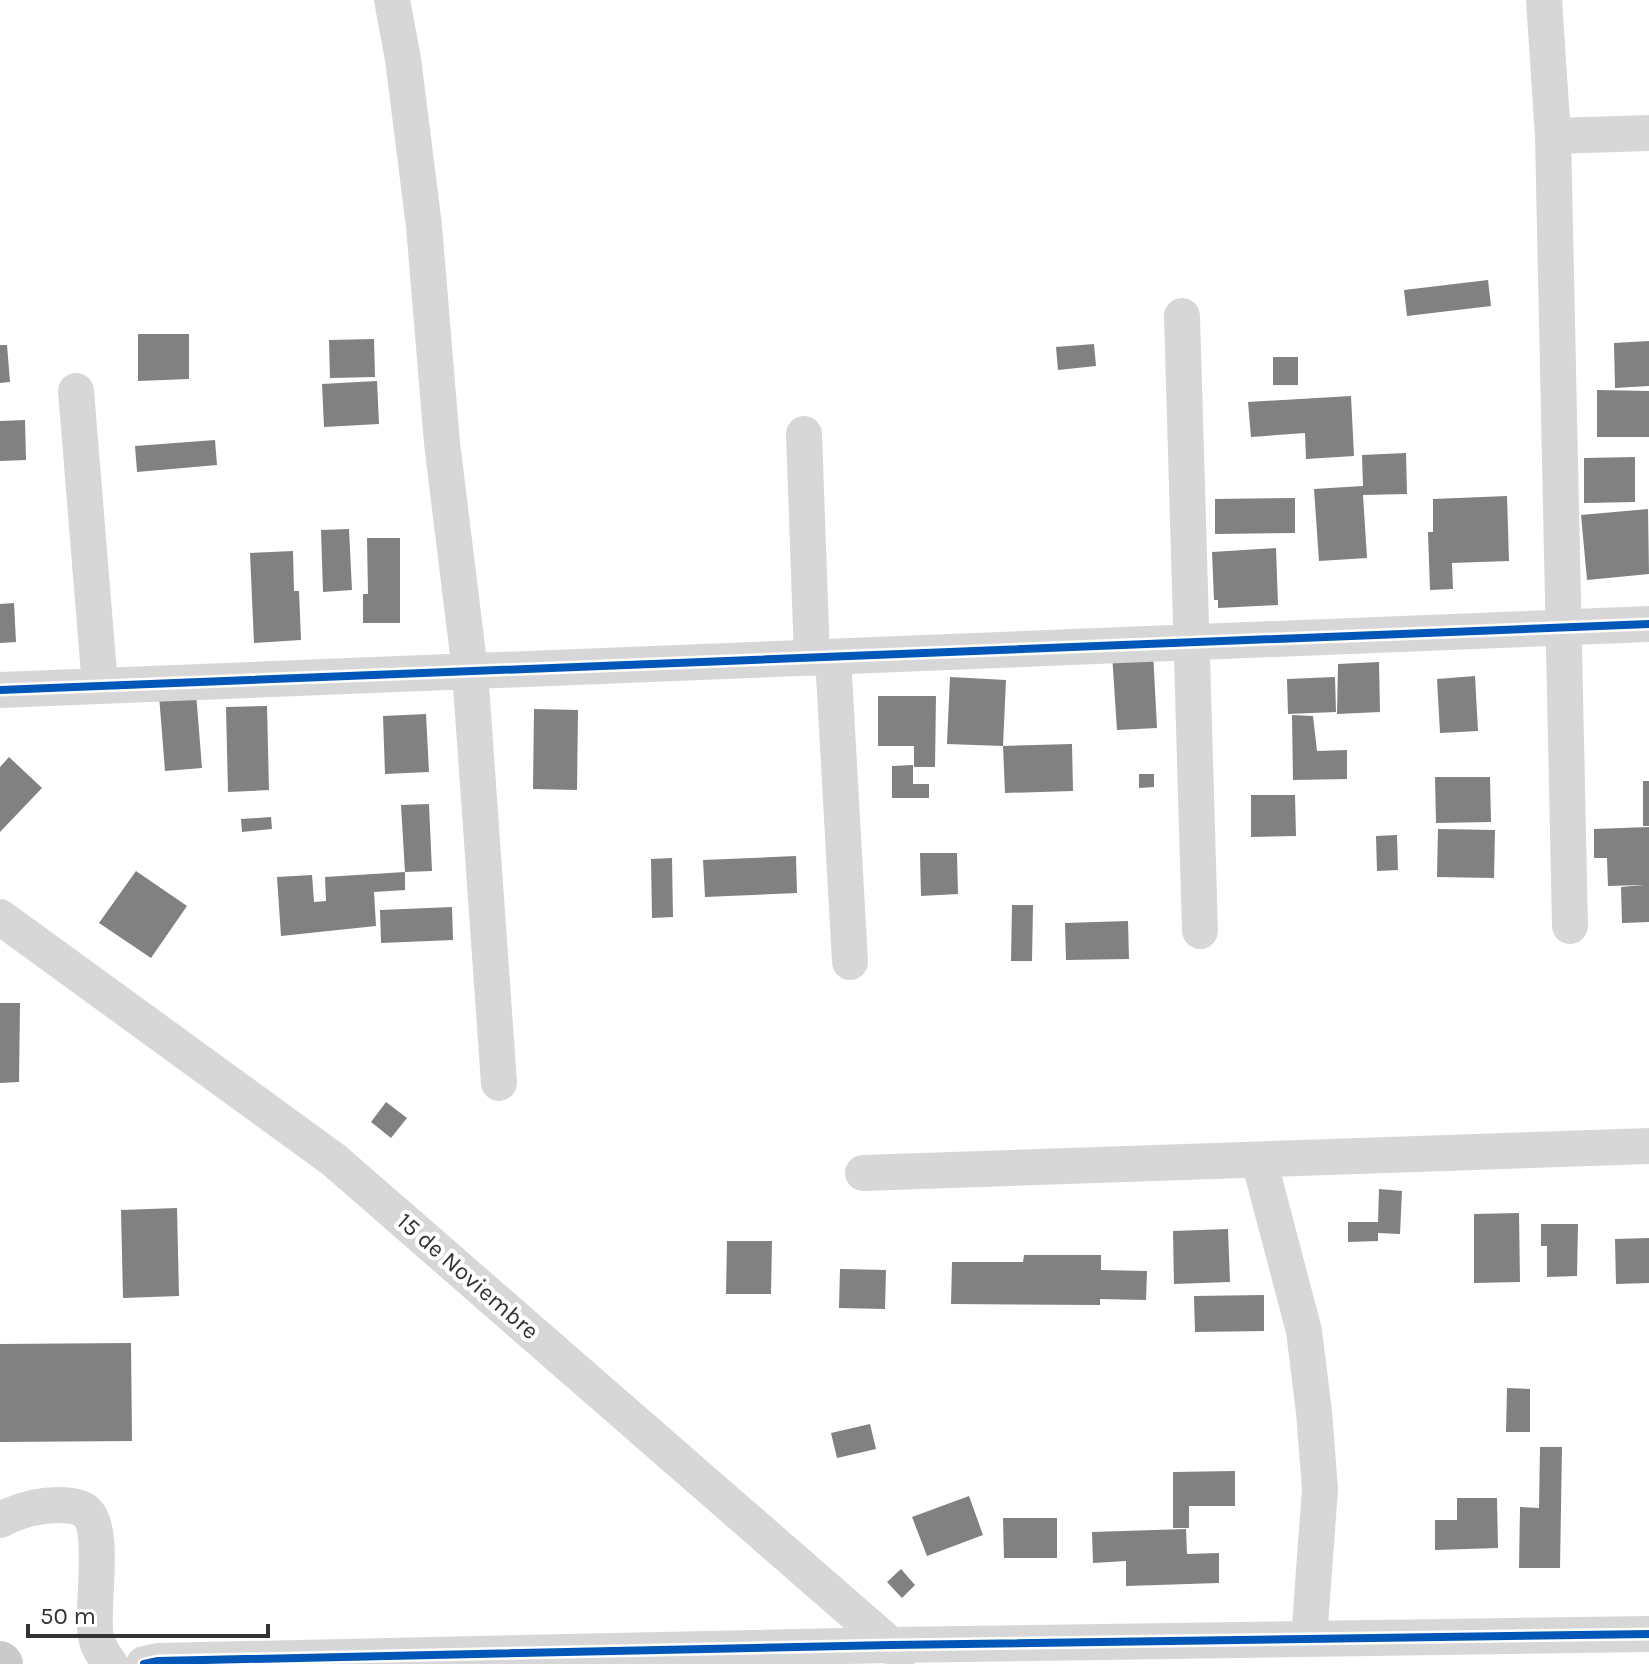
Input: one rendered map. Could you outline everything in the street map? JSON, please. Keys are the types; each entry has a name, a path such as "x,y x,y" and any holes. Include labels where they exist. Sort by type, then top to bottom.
{"street":[{"path":"392,0 403,59 424,226 442,443 470,671 499,1083"},
{"path":"1544,0 1553,136 1566,628 1570,926"},
{"path":"1553,136 1649,133"},
{"path":"1182,316 1200,931"},
{"path":"76,391 100,686"},
{"path":"804,434 850,962"},
{"path":"0,690 1649,624"},
{"name":"15 de Noviembre","path":"0,917 334,1160 902,1654"},
{"path":"863,1173 1649,1146"},
{"path":"1259,1160 1304,1331 1312,1399 1320,1489 1309,1639"},
{"path":"0,1520 30,1507 57,1505 84,1510 93,1520 96,1540 95,1634 110,1664"},
{"path":"144,1664 158,1661 902,1654 1309,1639 1649,1634"}],"building":[{"path":"1488,280 1491,306 1407,316 1404,290"},
{"path":"138,334 189,334 189,379 138,381"},
{"path":"374,339 375,377 330,378 329,340"},
{"path":"1649,341 1649,386 1615,388 1614,343"},
{"path":"1094,344 1096,366 1058,370 1056,347"},
{"path":"0,345 7,345 10,382 0,383"},
{"path":"1273,357 1298,357 1298,385 1273,385"},
{"path":"377,381 379,424 324,427 322,384"},
{"path":"1597,390 1649,391 1649,437 1597,437"},
{"path":"1351,396 1354,456 1306,459 1305,433 1251,437 1248,402"},
{"path":"25,420 26,460 0,461 0,421"},
{"path":"215,440 217,465 137,472 135,446"},
{"path":"1406,453 1407,494 1363,495 1367,558 1319,561 1314,489 1363,486 1362,455"},
{"path":"1635,457 1635,502 1584,503 1584,458"},
{"path":"1507,496 1509,561 1452,563 1453,589 1430,590 1428,532 1433,532 1433,499"},
{"path":"1295,498 1295,533 1215,534 1215,499"},
{"path":"1648,509 1649,574 1587,580 1581,515"},
{"path":"349,529 352,590 323,592 321,530"},
{"path":"367,538 400,538 400,623 363,623 363,594 368,594"},
{"path":"1276,548 1278,605 1218,608 1218,600 1214,600 1212,552"},
{"path":"293,551 294,591 299,591 301,640 254,643 250,553"},
{"path":"14,603 16,642 0,643 0,604"},
{"path":"1153,652 1157,728 1117,730 1112,654"},
{"path":"1379,662 1380,712 1337,714 1338,664"},
{"path":"1475,676 1478,731 1440,733 1437,679"},
{"path":"950,677 1006,680 1003,746 947,744"},
{"path":"1335,677 1336,712 1288,714 1287,679"},
{"path":"196,693 202,768 165,771 159,695"},
{"path":"878,696 936,696 935,767 914,767 914,746 878,746"},
{"path":"267,706 269,790 228,792 226,707"},
{"path":"534,709 578,710 577,790 533,789"},
{"path":"426,714 429,772 385,774 383,716"},
{"path":"1292,715 1313,716 1317,751 1347,750 1347,779 1293,780"},
{"path":"1072,744 1073,791 1005,793 1003,746"},
{"path":"9,757 42,788 0,832 0,767"},
{"path":"913,765 913,784 929,784 929,798 892,798 892,766"},
{"path":"1139,774 1154,774 1154,787 1139,788"},
{"path":"1435,777 1490,777 1491,822 1436,823"},
{"path":"1643,781 1649,781 1649,826 1643,826"},
{"path":"1251,795 1295,795 1296,836 1251,837"},
{"path":"429,804 432,871 405,872 401,805"},
{"path":"271,817 272,829 242,832 241,819"},
{"path":"1649,827 1649,922 1622,923 1621,887 1644,885 1608,886 1607,858 1594,858 1594,829"},
{"path":"1438,829 1495,830 1494,878 1437,877"},
{"path":"1397,835 1398,870 1377,871 1376,836"},
{"path":"920,853 957,853 958,894 921,896"},
{"path":"796,856 797,893 705,897 703,860"},
{"path":"672,858 673,917 652,918 651,859"},
{"path":"136,871 187,906 151,958 99,923"},
{"path":"405,872 405,890 374,892 376,926 281,936 277,877 312,875 314,902 326,901 325,877"},
{"path":"1012,905 1033,905 1032,961 1011,961"},
{"path":"452,907 453,940 381,943 380,910"},
{"path":"1128,921 1129,959 1066,960 1065,923"},
{"path":"0,1003 20,1003 19,1082 0,1083"},
{"path":"386,1102 407,1118 391,1138 371,1122"},
{"path":"1379,1189 1402,1191 1400,1234 1378,1233 1378,1241 1348,1242 1348,1222 1378,1222"},
{"path":"177,1208 179,1296 123,1298 121,1210"},
{"path":"1519,1213 1520,1282 1474,1283 1474,1214"},
{"path":"1541,1224 1578,1224 1577,1276 1547,1277 1547,1246 1541,1246"},
{"path":"1228,1229 1230,1282 1174,1284 1173,1231"},
{"path":"1649,1238 1649,1283 1616,1284 1615,1239"},
{"path":"727,1241 772,1241 771,1294 726,1294"},
{"path":"1024,1255 1101,1255 1101,1270 1147,1271 1146,1300 1100,1299 1100,1305 951,1304 952,1262 1023,1262"},
{"path":"840,1269 886,1270 885,1309 839,1308"},
{"path":"1264,1295 1264,1331 1195,1332 1194,1296"},
{"path":"131,1343 132,1441 0,1442 0,1344"},
{"path":"1507,1388 1530,1389 1530,1432 1506,1432"},
{"path":"870,1424 876,1449 837,1458 831,1433"},
{"path":"1540,1447 1562,1447 1560,1568 1519,1568 1520,1507 1539,1508"},
{"path":"1235,1471 1235,1506 1189,1506 1189,1528 1173,1528 1173,1472"},
{"path":"969,1496 983,1535 927,1556 912,1517"},
{"path":"1457,1498 1497,1498 1498,1548 1435,1550 1435,1520 1457,1520"},
{"path":"1003,1518 1057,1518 1057,1558 1004,1558"},
{"path":"1186,1529 1187,1554 1219,1553 1219,1583 1126,1586 1126,1561 1093,1563 1092,1532"},
{"path":"901,1569 915,1585 902,1598 887,1582"}],"cycle path":[{"path":"0,690 1649,624"},
{"path":"144,1664 158,1661 891,1645 1649,1634"}]}
